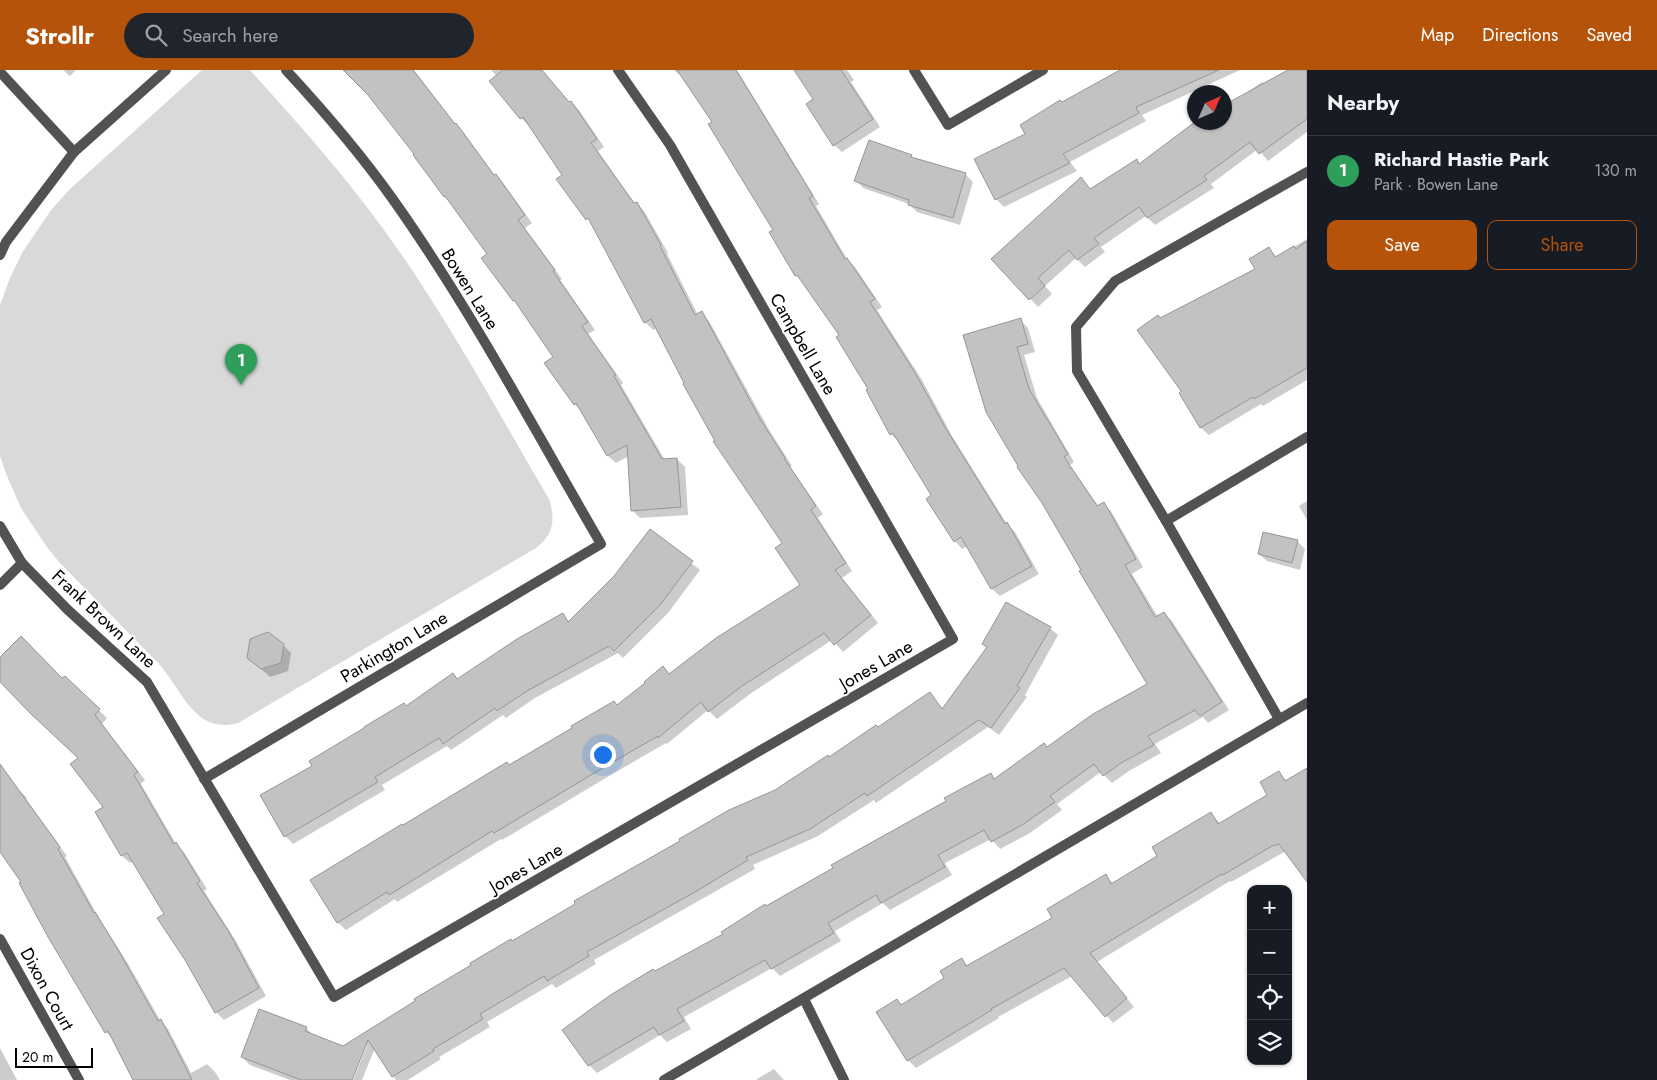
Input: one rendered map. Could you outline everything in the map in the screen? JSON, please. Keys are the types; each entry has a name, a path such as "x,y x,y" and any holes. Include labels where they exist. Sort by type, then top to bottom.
{"street":[{"path":"0,255 6,242 74,152 166,70"},
{"name":"Bowen Lane","path":"286,70 321,108 391,196 453,289 601,544"},
{"name":"Campbell Lane","path":"618,70 670,145 953,639"},
{"path":"914,70 948,125 1043,70"},
{"path":"0,72 74,152"},
{"path":"1279,719 1166,521 1076,371 1076,327 1115,281 1307,172"},
{"path":"1166,521 1307,437"},
{"name":"Frank Brown Lane","path":"0,526 22,563 68,610 147,682 204,779"},
{"name":"Parkington Lane","path":"204,779 601,544"},
{"path":"0,585 22,563"},
{"name":"Jones Lane","path":"204,779 334,998 953,639"},
{"path":"664,1080 1307,703"},
{"name":"Dixon Court","path":"0,940 80,1080"},
{"path":"804,999 844,1080"}],"shaded area":[{"path":"202,70 250,70 352,188 407,262 449,329 549,499 552,514 552,526 546,538 536,548 238,723 223,725 211,723 201,717 183,698 160,665 59,562 21,508 0,456 0,305 22,253 51,210 69,190"}],"building":[{"path":"343,70 413,70 456,123 494,175 496,174 525,215 518,220 555,270 553,271 588,322 582,326 616,375 614,376 662,459 677,458 681,507 631,511 627,445 607,456 576,403 574,405 544,363 553,357 514,300 481,258 487,254 368,95"},
{"path":"503,70 542,70 569,102 571,101 597,139 591,143 634,203 637,202 661,245 695,315 702,311 760,419 816,506 811,510 846,563 835,570 871,615 834,645 824,633 742,686 708,712 701,702 658,738 658,736 494,833 492,831 389,895 387,892 337,923 310,880 507,762 509,765 572,728 571,726 614,701 617,705 663,666 669,674 716,638 800,585 775,548 782,543 713,441 715,441 683,384 651,319 644,323 588,218 586,220 556,179 562,175 523,117 520,119 489,81"},
{"path":"677,70 736,70 813,196 809,198 845,259 847,258 875,299 870,302 914,371 945,427 1005,524 1007,522 1032,566 991,589 961,537 954,542 926,499 931,495 893,433 890,435 866,390 868,389 836,337 839,335 797,275 795,276 769,232 773,230 708,124 712,122"},
{"path":"794,70 841,70 873,119 833,146 806,104 813,99"},
{"path":"1120,70 1219,70 1136,107 1139,113 1063,154 1070,163 995,200 974,159 1025,134 1020,125 1060,100 1062,102"},
{"path":"1288,70 1307,70 1307,119 1259,154 1250,142 1204,176 1207,180 1147,218 1139,207 1094,238 1099,244 1077,260 1069,250 1038,278 1045,286 1029,300 991,259 1081,177 1090,189 1137,159 1139,164 1187,128 1187,130 1232,130 1232,101"},
{"path":"869,140 912,155 911,157 966,173 953,218 908,205 909,200 854,181"},
{"path":"1307,241 1307,368 1200,428 1179,393 1181,391 1137,330 1158,315 1160,318 1255,269 1249,259 1269,247 1275,257 1294,246 1296,249"},
{"path":"1021,318 1028,344 1017,347 1029,389 1068,454 1064,457 1097,506 1104,502 1136,559 1125,565 1155,617 1164,612 1222,702 1200,716 1195,710 1148,736 1154,745 1121,763 1103,776 1094,764 1050,796 1055,802 1022,825 991,842 984,830 938,855 945,867 881,903 876,895 828,923 834,933 771,969 765,960 677,1009 684,1021 659,1035 654,1027 588,1066 562,1030 609,996 653,969 655,971 723,934 721,932 765,904 766,906 833,868 831,865 946,801 944,798 991,773 994,779 1044,743 1047,747 1093,714 1147,684 1079,571 1081,570 1042,503 1017,467 986,412 963,335"},
{"path":"650,529 693,561 660,605 614,651 609,646 527,691 497,711 495,708 443,744 439,738 375,777 378,782 284,837 260,795 312,766 309,761 404,703 406,706 453,673 457,679 517,639 563,613 568,622 614,576"},
{"path":"1263,532 1298,540 1292,563 1258,554"},
{"path":"1006,602 1051,627 1017,686 1020,688 991,728 979,720 867,796 865,793 810,829 746,857 748,860 587,952 589,956 547,981 544,976 480,1014 483,1019 433,1049 434,1051 392,1077 368,1040 352,1080 301,1080 241,1057 259,1009 307,1027 305,1031 343,1046 415,1001 414,999 471,965 470,963 575,904 574,901 680,841 679,839 729,810 775,790 876,725 878,727 930,692 942,709 987,647 982,644"},
{"path":"268,632 284,644 281,663 261,669 247,658 250,639"},
{"path":"21,636 62,678 65,676 100,709 95,715 138,772 134,775 174,844 176,842 200,881 197,883 229,932 259,988 215,1013 185,960 157,918 164,914 127,853 121,856 95,812 103,807 70,764 78,758 0,682 0,657"},
{"path":"0,764 60,847 58,849 94,913 120,953 158,1021 161,1019 192,1080 133,1080 108,1031 105,1033 48,937 19,883 21,882 0,852"},
{"path":"1307,768 1307,882 1279,844 1272,846 1090,953 1127,998 1105,1017 1064,968 991,1009 907,1061 876,1012 897,999 901,1005 944,978 940,971 962,958 966,966 1052,918 1047,909 1106,874 1111,884 1157,856 1152,847 1211,812 1218,824 1267,795 1260,782 1279,771 1285,781"}],"place":[{"name":"Richard Hastie Park","path":"241,385"}]}
